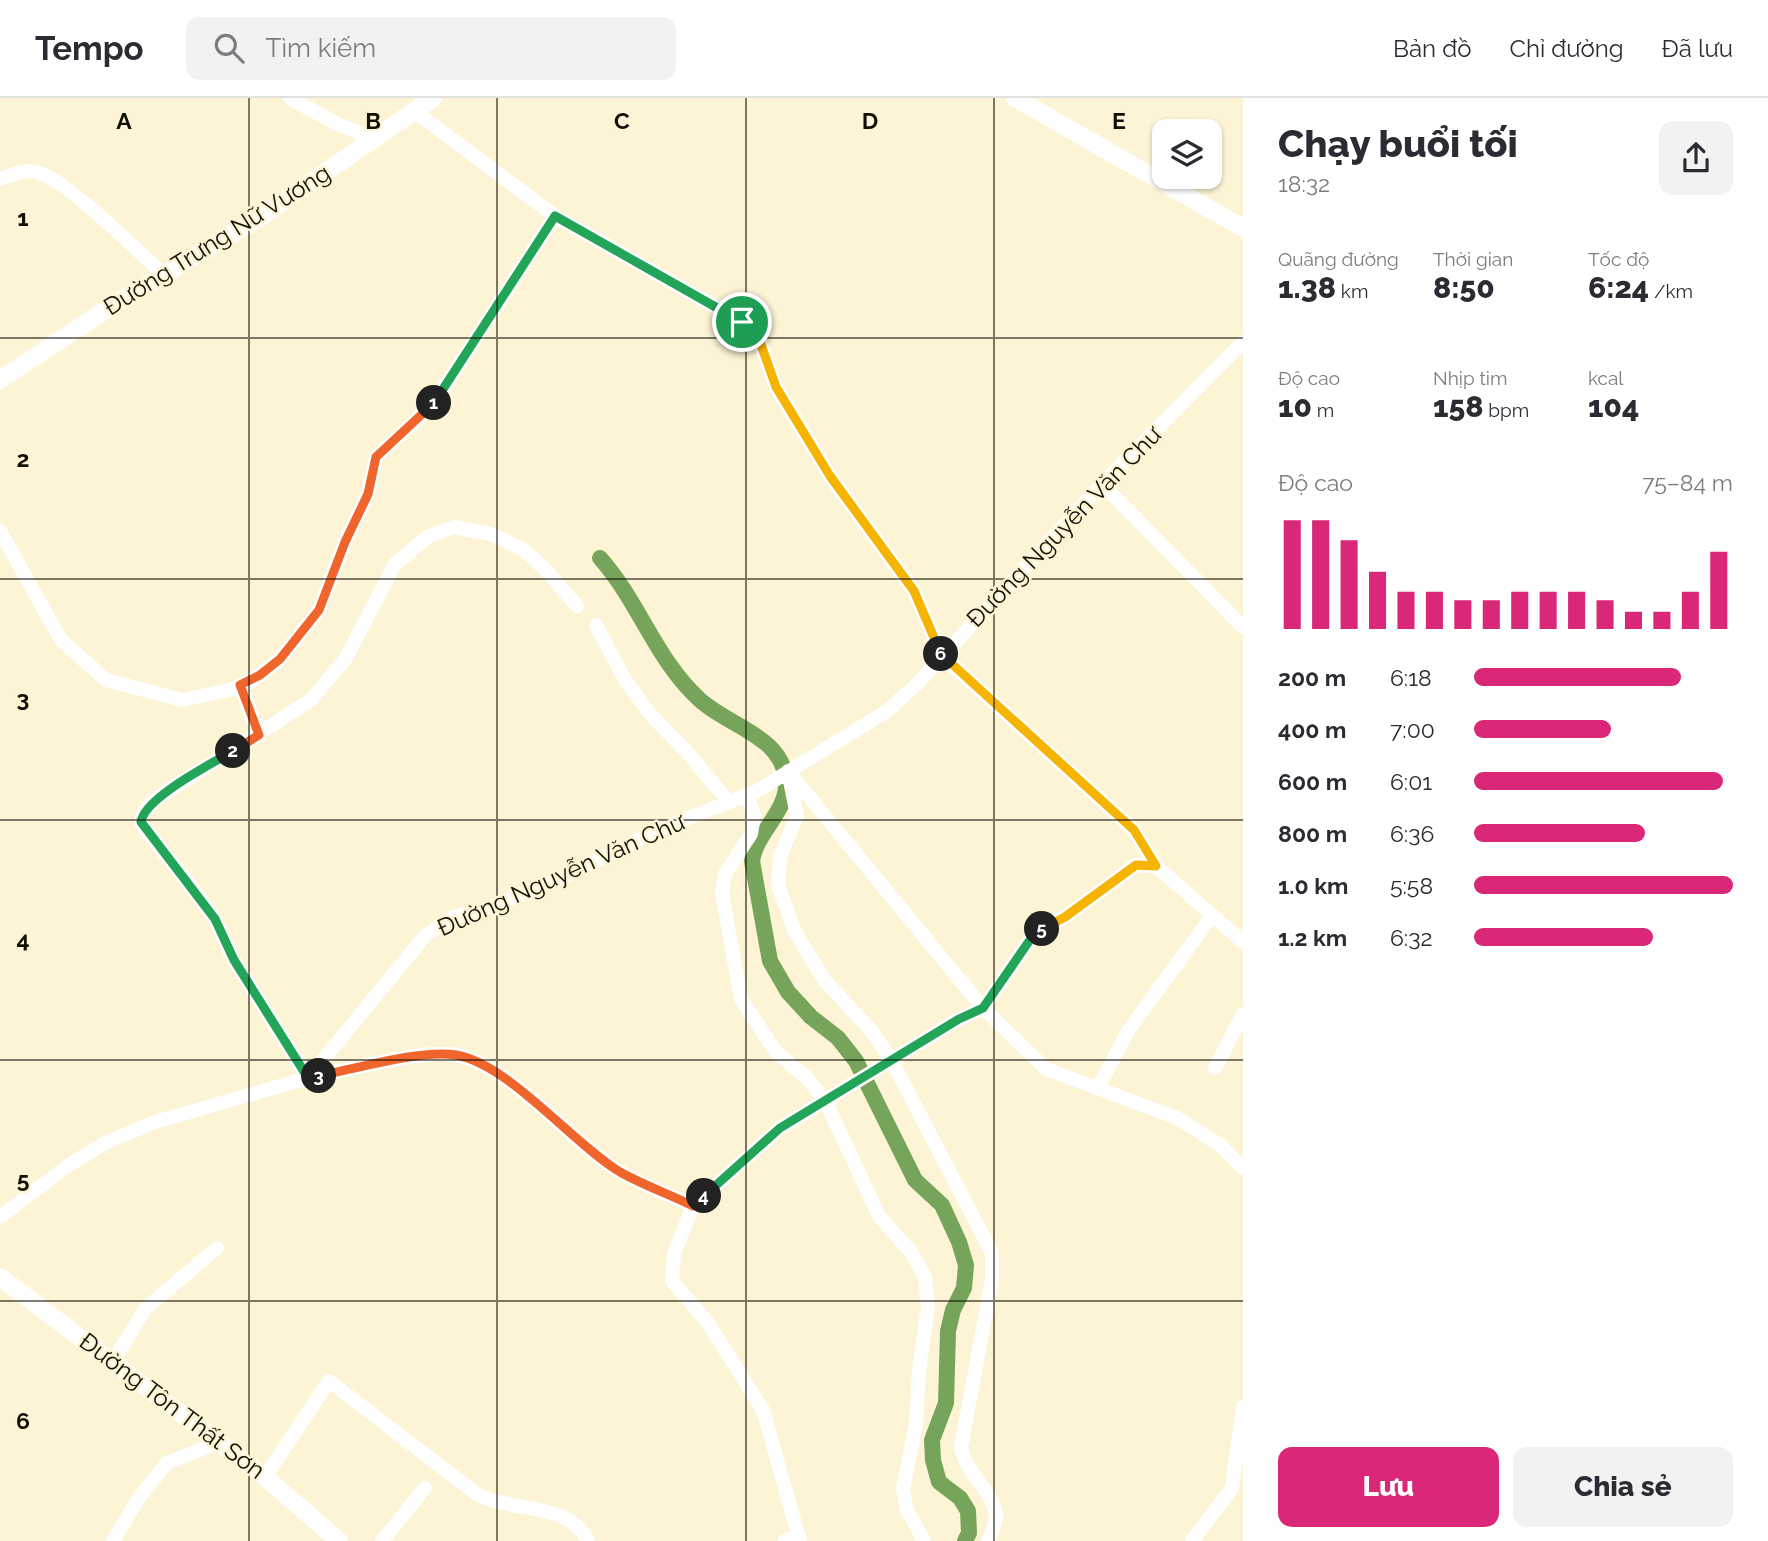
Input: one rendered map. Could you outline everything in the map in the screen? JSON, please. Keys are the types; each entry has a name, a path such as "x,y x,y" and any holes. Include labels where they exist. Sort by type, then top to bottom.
{"street":[{"path":"290,98 329,120 374,138"},
{"name":"Đường Trưng Nữ Vương","path":"0,380 259,218 433,98"},
{"path":"1015,98 1037,103 1243,228"},
{"path":"414,111 555,216 742,322 758,336 776,387 830,476 914,591 942,656 1134,830 1156,866 1211,917 1243,942"},
{"path":"0,179 28,171 43,174 101,217 164,275"},
{"path":"0,531 61,640 106,680 182,700 242,691 280,659 319,610 345,542 368,494 376,457 433,405 555,216"},
{"name":"Đường Nguyễn Văn Chư","path":"308,1078 425,936 434,930 453,918 485,909 562,878 658,830 752,793 887,710 942,656 1102,484 1243,342"},
{"path":"1102,484 1243,627"},
{"path":"308,1078 234,960 215,919 141,822 141,815 156,799 257,729 311,700 346,658 395,564 416,543 439,531 454,527 468,528 491,534 524,550 578,606"},
{"path":"596,625 637,697 728,801"},
{"path":"242,691 257,729"},
{"path":"783,775 983,1008 1046,1069 1177,1118 1220,1145 1243,1168"},
{"path":"783,775 797,816 780,857 778,885 794,930 825,981 870,1028 891,1062 992,1253 992,1280 961,1447 963,1462 990,1500 996,1516 988,1541"},
{"path":"752,793 754,814 751,834 730,864 723,884 723,906 738,986 746,1011 769,1044 825,1100 879,1216 916,1259 928,1289 916,1424 903,1489 907,1510 924,1541"},
{"path":"784,1541 799,1538 762,1410 708,1323 672,1281 671,1266 693,1206 780,1128 959,1019 983,1008 1034,934 1065,917 1136,865 1156,866"},
{"path":"1098,1088 1128,1031 1211,917"},
{"path":"1215,1068 1243,1014"},
{"path":"0,1217 69,1165 107,1142 155,1122 308,1078 429,1055 454,1055 469,1059 508,1081 620,1171 693,1206"},
{"path":"113,1361 146,1308 217,1248"},
{"name":"Đường Tôn Thất Sơn","path":"0,1277 265,1477 339,1541"},
{"path":"265,1477 329,1381 478,1495 501,1504 564,1516 579,1526 588,1541"},
{"path":"1192,1541 1231,1488 1243,1407"},
{"path":"113,1541 139,1498 167,1463 219,1442"},
{"path":"382,1541 425,1488"}],"waterway":[{"path":"600,558 614,575 659,649 684,684 712,709 765,742 782,765 786,780 783,802 759,840 752,861 770,961 788,992 811,1017 838,1038 856,1061 915,1180 942,1205 966,1265 964,1288 953,1310 948,1331 946,1403 932,1440 933,1460 939,1482 960,1498 968,1511 969,1533 965,1541"}],"route":[{"path":"555,216 742,322 758,336 776,387 830,476 914,591 942,656 1134,830 1156,866 1136,865 1065,917 1034,934 983,1008 959,1019 780,1128 693,1206 620,1171 546,1115 508,1081 469,1059 454,1055 429,1055 308,1078 234,960 215,919 187,880 145,830 141,815 156,799 259,735 240,685 250,682 280,659 319,610 352,525 368,494 376,457 433,405 555,216"}]}
